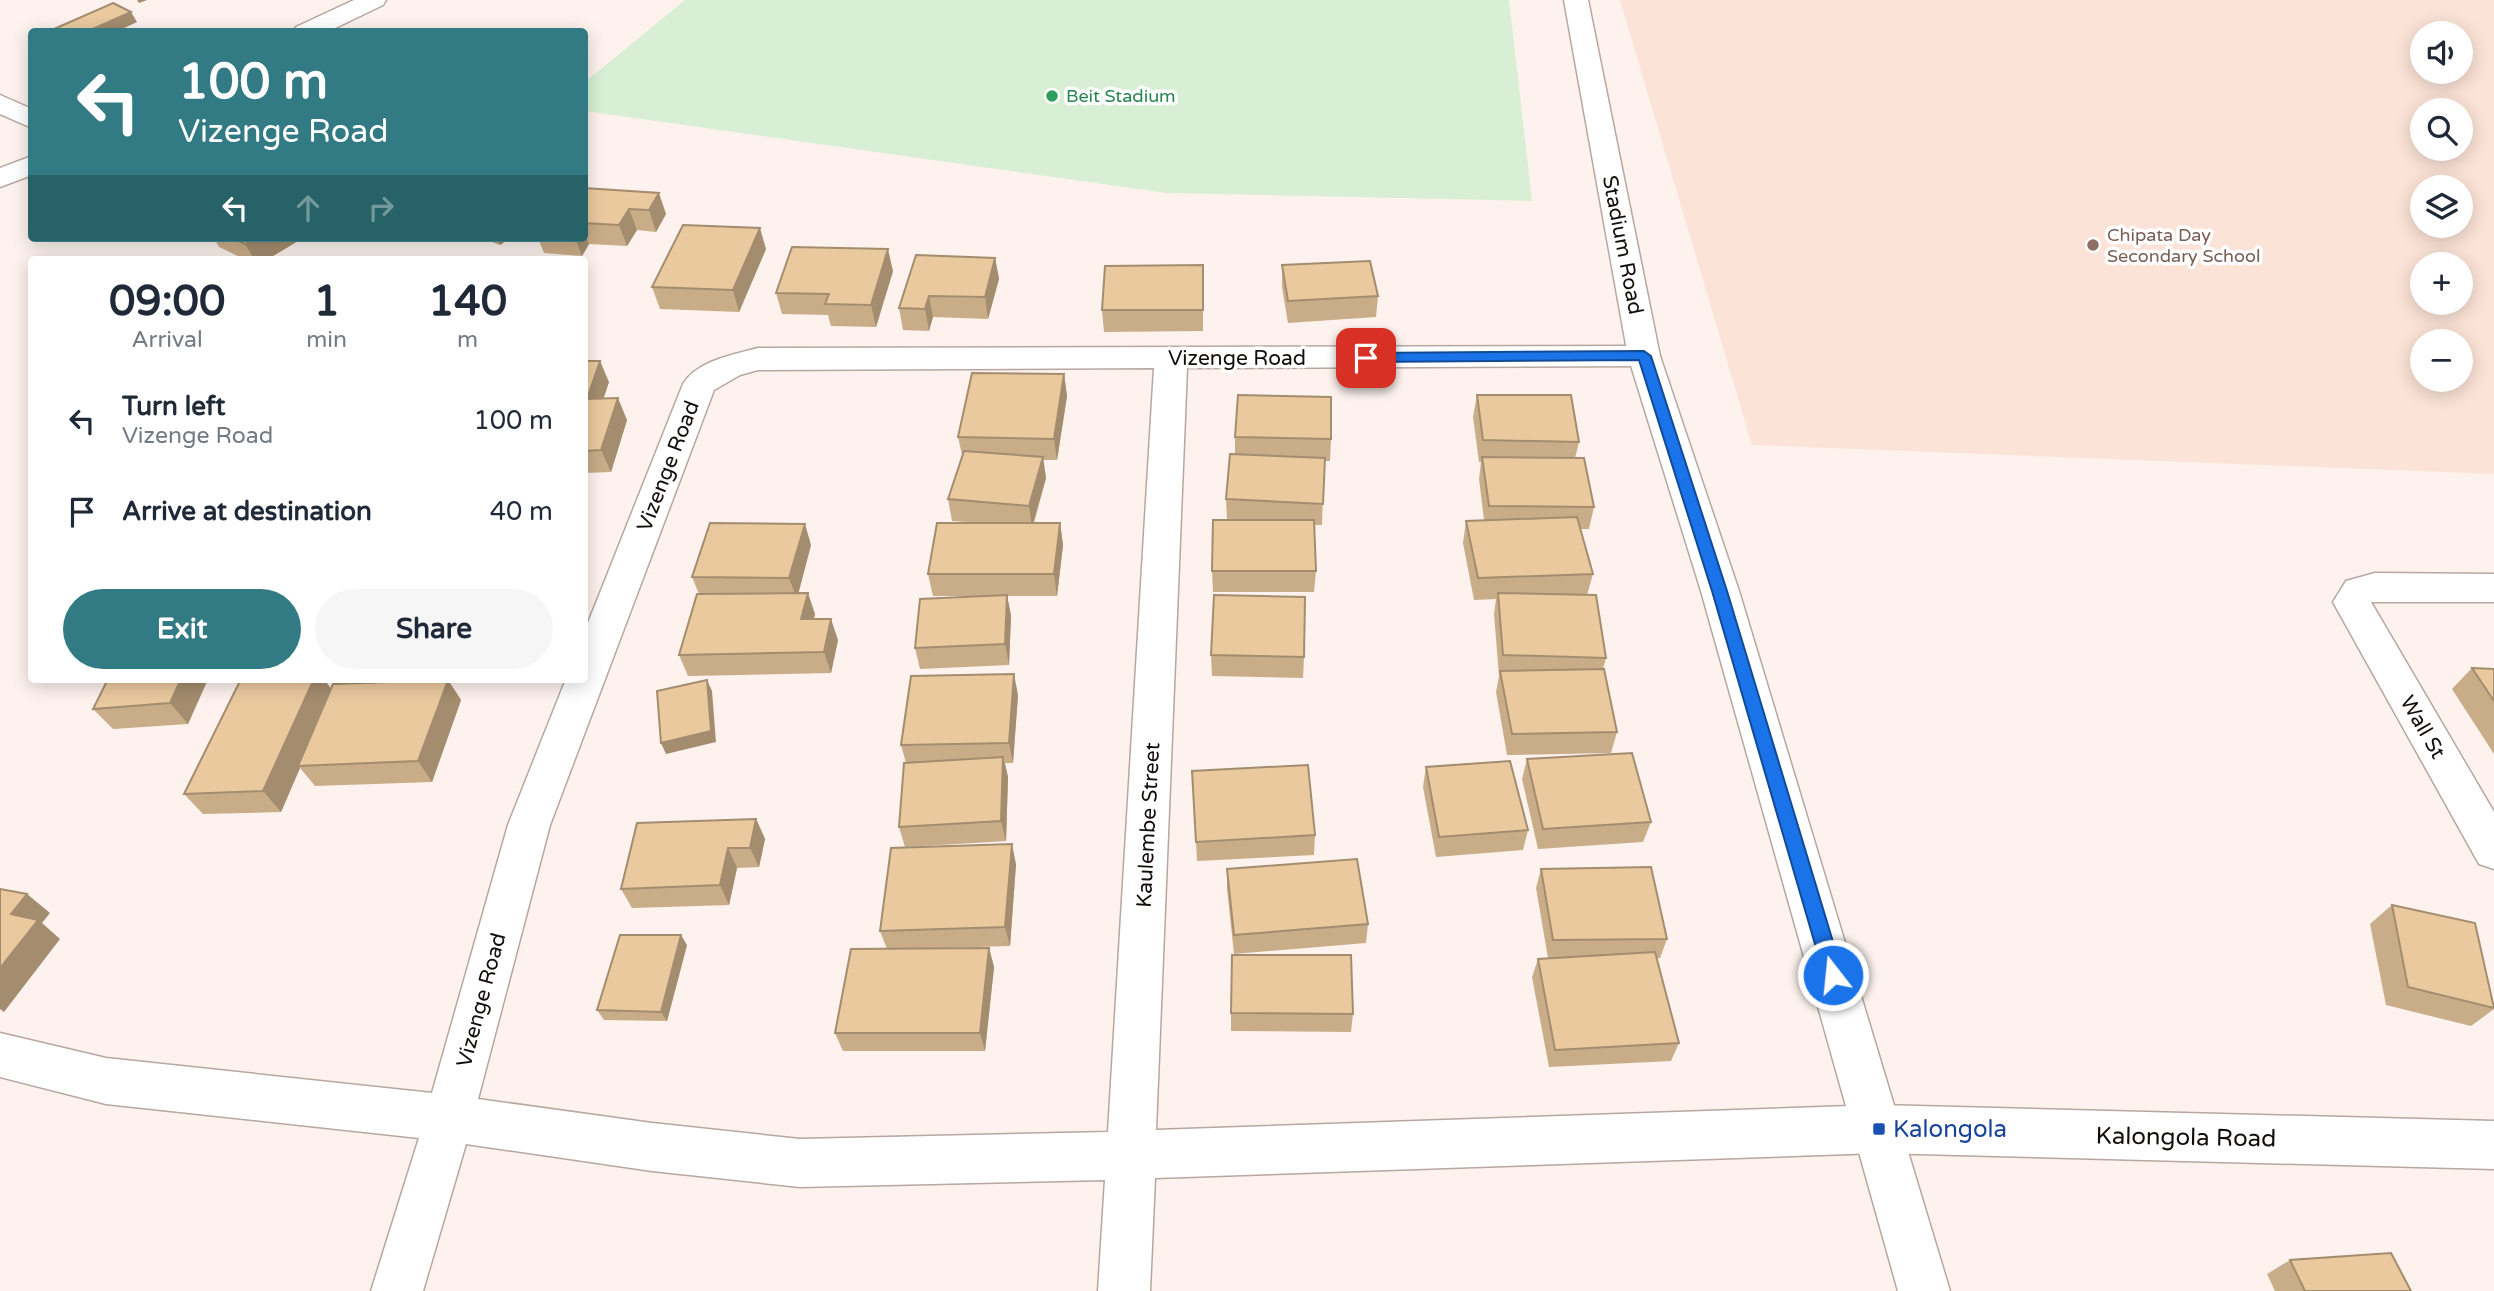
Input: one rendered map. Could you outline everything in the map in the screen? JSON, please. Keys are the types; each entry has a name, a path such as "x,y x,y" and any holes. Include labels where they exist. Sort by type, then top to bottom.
{"street":[{"path":"314,28 374,0"},
{"name":"Stadium Road","path":"1576,0 1644,356 1724,604 1924,1291"},
{"path":"0,103 28,118"},
{"path":"0,178 28,166"},
{"name":"Vizenge Road","path":"588,673 700,384 728,368 758,359 1644,356"},
{"name":"Kaulembe Street","path":"1124,1291 1171,359"},
{"name":"Wall St","path":"2494,588 2375,587 2359,591 2352,602 2494,851"},
{"name":"Vizenge Road","path":"397,1291 449,1118 529,825 584,683"},
{"name":"Kalongola Road","path":"0,1055 106,1082 449,1118 652,1147 800,1163 1132,1155 1879,1129 2494,1145"}],"shaded area":[{"name":"Chipata Day Secondary School","path":"1620,0 2494,0 2494,474 1752,445"}],"green space":[{"name":"Beit Stadium","path":"685,0 1509,0 1532,201 1166,193 588,111 588,80"}],"building":[{"path":"113,3 131,12 95,28 56,28"},
{"path":"588,188 659,193 649,210 629,209 619,225 588,223"},
{"path":"683,225 760,228 733,290 652,287"},
{"path":"792,247 888,249 871,305 825,304 829,294 776,293"},
{"path":"916,255 995,258 985,297 929,296 925,309 899,308"},
{"path":"1370,261 1378,296 1288,301 1282,265"},
{"path":"1203,265 1203,310 1102,310 1105,266"},
{"path":"588,361 600,361 588,396"},
{"path":"972,373 1064,374 1054,439 958,437"},
{"path":"1238,395 1331,397 1331,439 1235,437"},
{"path":"1477,395 1571,395 1579,442 1483,440"},
{"path":"618,398 601,450 588,451 588,399"},
{"path":"964,451 1043,457 1029,506 948,499"},
{"path":"1230,454 1325,458 1323,504 1226,499"},
{"path":"1482,457 1584,458 1594,507 1489,506"},
{"path":"1577,517 1593,574 1478,578 1466,521"},
{"path":"1213,520 1314,520 1316,571 1212,571"},
{"path":"710,523 805,524 789,578 692,577"},
{"path":"937,523 1060,523 1054,574 928,574"},
{"path":"808,593 801,619 831,619 824,652 679,655 697,594"},
{"path":"1498,593 1596,595 1606,658 1503,655"},
{"path":"1007,595 1005,644 915,648 920,599"},
{"path":"1214,595 1305,597 1304,657 1211,655"},
{"path":"2472,668 2494,669 2494,701"},
{"path":"1604,669 1617,732 1512,734 1500,671"},
{"path":"1014,674 1009,743 901,745 911,676"},
{"path":"707,680 711,731 661,743 657,691"},
{"path":"106,683 179,683 170,703 93,709"},
{"path":"239,683 312,683 263,791 184,794"},
{"path":"447,683 418,761 298,766 333,684"},
{"path":"1632,753 1651,822 1543,829 1527,759"},
{"path":"1003,757 1001,821 899,827 904,763"},
{"path":"1510,761 1528,830 1439,837 1426,767"},
{"path":"1308,765 1315,835 1196,842 1192,771"},
{"path":"756,819 750,848 728,848 720,885 621,889 637,823"},
{"path":"1012,844 1005,927 880,931 891,848"},
{"path":"1357,859 1368,924 1234,935 1227,869"},
{"path":"1651,867 1667,939 1553,940 1541,869"},
{"path":"0,889 27,894 11,914 38,920 0,968"},
{"path":"2392,905 2475,923 2494,1008 2408,987"},
{"path":"620,935 681,935 661,1012 597,1010"},
{"path":"989,948 980,1033 835,1033 851,949"},
{"path":"1655,952 1679,1043 1555,1050 1538,959"},
{"path":"1232,955 1351,955 1353,1014 1231,1013"},
{"path":"2391,1253 2411,1291 2305,1291 2290,1260"}],"place":[{"name":"Beit Stadium","path":"1052,96"},
{"name":"Chipata Day Secondary School","path":"2093,245"},
{"name":"Kalongola","path":"1879,1129"}],"route":[{"path":"1366,358 1644,356 1720,591 1833,975"}]}
